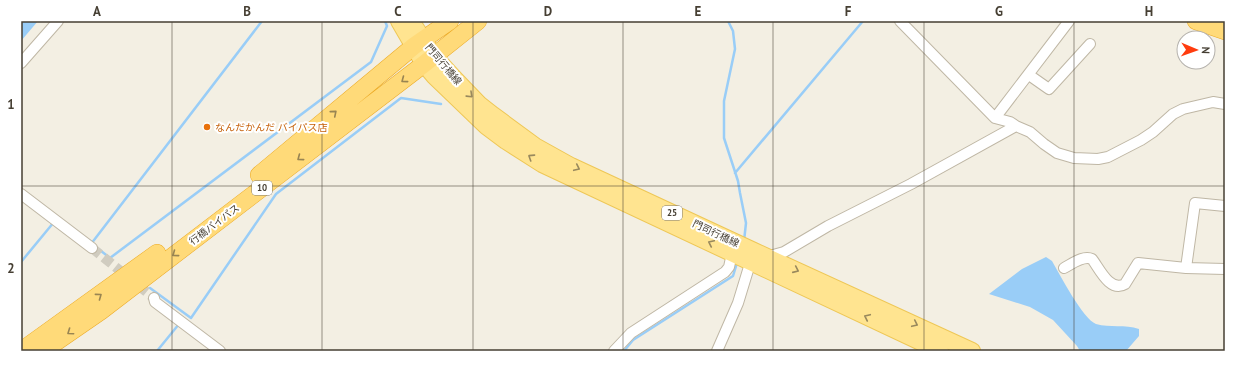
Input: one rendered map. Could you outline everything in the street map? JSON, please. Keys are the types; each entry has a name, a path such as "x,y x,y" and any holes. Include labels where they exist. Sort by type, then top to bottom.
{"highway":[{"name":"行橋バイパス","path":"21,351 144,263 273,164 418,43 450,21"},
{"name":"行橋バイパス","path":"43,351 101,311 478,21"},
{"path":"1196,21 1225,31"}],"main road":[{"name":"門司行橋線","path":"399,21 418,43 429,60 454,78 479,104 535,146 571,166 733,247 972,351"},
{"name":"門司行橋線","path":"411,21 418,43"},
{"name":"門司行橋線","path":"757,257 940,351"}],"street":[{"path":"21,63 58,21"},
{"path":"900,21 995,118 1010,122 1030,132 1057,153 1074,158 1098,159 1108,157 1141,140 1174,114 1183,109 1213,102 1225,104"},
{"path":"995,118 1069,21"},
{"path":"1029,75 1049,89 1090,44"},
{"path":"717,351 757,257 784,252 835,222 911,184 1016,126"},
{"path":"21,194 92,248"},
{"path":"1186,268 1195,202 1225,206"},
{"path":"614,351 631,333 725,272 729,267 733,247"},
{"path":"1064,268 1084,258 1089,258 1092,259 1102,275 1110,283 1118,286 1125,284 1138,263 1186,268 1225,269"},
{"path":"154,298 155,302 220,351"}],"water":[{"path":"21,21 38,21 21,41"},
{"path":"1046,257 1052,261 1078,306 1096,324 1139,329 1139,336 1126,351 1080,351 1053,320 1030,307 989,294 1022,269"}],"waterway":[{"path":"91,244 262,21"},
{"path":"96,247 110,258 371,62 387,26 385,21"},
{"path":"728,21 733,31 735,49 724,101 724,138 738,181 746,223 744,241"},
{"path":"735,173 863,21"},
{"path":"150,288 191,318 276,194 401,98 441,104"},
{"path":"21,262 54,222"},
{"path":"624,351 633,340 733,276 737,263"},
{"path":"157,351 179,324"}],"tunnel":[{"path":"92,248 154,298"}],"place":[{"name":"なんだかんだ バイパス店","path":"207,127"}]}
